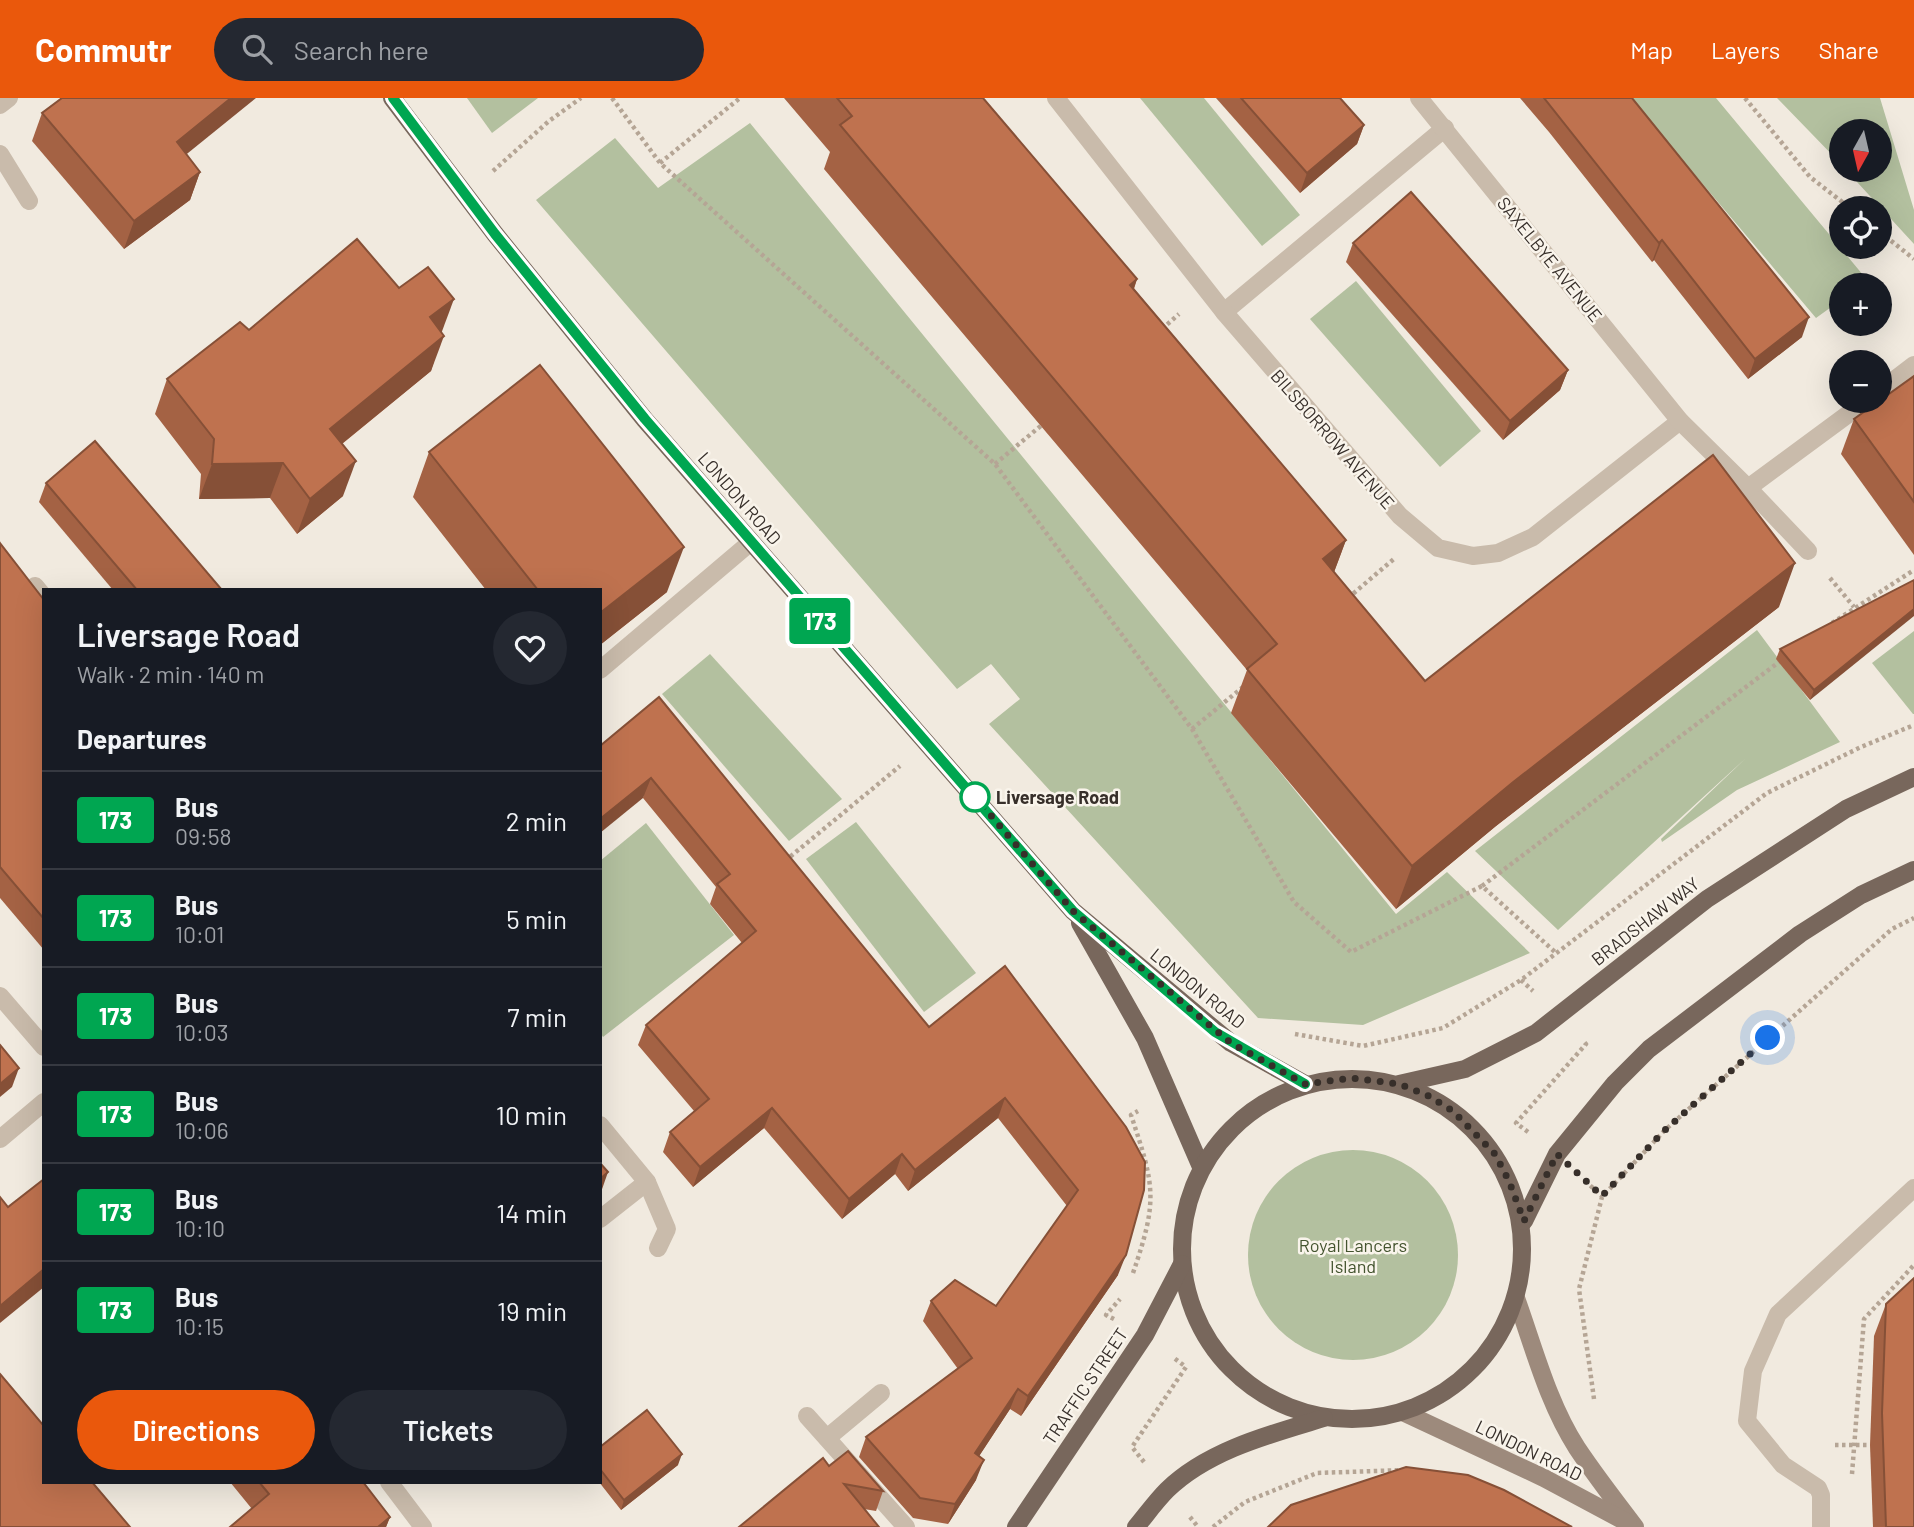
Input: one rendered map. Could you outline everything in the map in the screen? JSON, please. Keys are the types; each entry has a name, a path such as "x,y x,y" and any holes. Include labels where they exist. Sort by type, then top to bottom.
{"main road":[{"name":"LONDON ROAD","path":"393,98 466,195 645,419 1073,911 1231,1043 1305,1084"},
{"name":"BRADSHAW WAY","path":"1399,1084 1465,1069 1536,1033 1707,899 1846,808 1914,777"},
{"path":"1524,1221 1557,1154 1615,1083 1649,1049 1735,980 1861,895 1914,870"},
{"name":"LONDON ROAD","path":"1073,911 1145,1038 1201,1167"},
{"path":"1352,1078 1399,1084 1427,1095 1453,1111 1495,1154 1509,1181 1524,1221 1523,1253 1516,1298 1506,1322 1476,1367 1463,1380 1405,1413 1354,1419 1327,1417 1273,1400 1228,1366 1196,1319 1182,1264 1182,1231 1188,1198 1201,1167 1221,1139 1247,1114 1265,1101 1305,1084 1352,1078"},
{"name":"TRAFFIC STREET","path":"1016,1527 1145,1335 1182,1264"},
{"path":"1136,1527 1167,1490 1193,1470 1263,1437 1327,1417"}],"street":[{"path":"0,105 9,98"},
{"name":"BILSBORROW AVENUE","path":"1056,98 1224,312 1421,536 1451,553 1473,556 1498,553 1533,537 1680,421"},
{"name":"SAXELBYE AVENUE","path":"1419,98 1680,421 1808,551"},
{"path":"1224,312 1445,128"},
{"path":"0,154 29,201"},
{"path":"1892,382 1914,365"},
{"path":"1748,488 1850,413"},
{"path":"602,668 751,542"},
{"path":"0,996 42,1046"},
{"path":"0,1139 42,1104"},
{"path":"602,1127 647,1182 667,1229 658,1248"},
{"path":"602,1217 647,1182"},
{"path":"1821,1527 1821,1495 1818,1488 1783,1465 1747,1422 1752,1371 1778,1314 1914,1188"},
{"name":"LONDON ROAD","path":"1516,1298 1551,1396 1563,1421 1577,1447 1634,1527"},
{"path":"827,1438 881,1393"},
{"name":"LONDON ROAD","path":"1405,1413 1544,1478 1634,1527"},
{"path":"807,1416 906,1527"},
{"path":"391,1484 423,1527"}],"path":[{"path":"466,195 549,121 581,98"},
{"path":"612,98 660,163 995,464 1192,729 1294,902 1351,952 1482,886 1791,654"},
{"path":"660,163 740,98"},
{"path":"1745,98 1810,177 1835,196"},
{"path":"1892,242 1914,259"},
{"path":"1155,334 1209,291"},
{"path":"995,464 1048,420"},
{"path":"1338,606 1421,536"},
{"path":"1822,630 1914,570"},
{"path":"1192,729 1244,685"},
{"path":"1288,1033 1363,1046 1443,1028 1521,980 1767,793 1861,747 1914,725"},
{"path":"783,862 927,743"},
{"path":"775,852 792,872"},
{"path":"1482,886 1555,952"},
{"path":"1563,1421 1594,1404 1579,1289 1602,1196 1665,1130 1892,929 1914,918"},
{"path":"1521,980 1586,1044 1516,1123 1557,1154 1602,1196"},
{"path":"1130,1282 1150,1220 1153,1194 1149,1168 1131,1115 1169,1096"},
{"path":"1852,1486 1864,1319 1914,1265"},
{"path":"1126,1292 1106,1315 1145,1335 1186,1367 1132,1447 1167,1490"},
{"path":"1835,1445 1870,1445"},
{"path":"1213,1527 1245,1502 1317,1473 1412,1469"}],"green space":[{"path":"467,98 538,98 492,133"},
{"path":"1140,98 1204,98 1300,215 1262,246"},
{"path":"1630,98 1716,98 1829,234 1829,259 1850,259 1861,273 1829,273 1829,309 1816,318"},
{"path":"1777,98 1880,98 1886,119 1829,119 1829,152"},
{"path":"750,123 1396,914 1447,872 1530,953 1363,1025 1258,1018 989,724 1020,699 991,664 957,689 536,200 615,138 658,188"},
{"path":"1892,138 1914,210 1914,244 1892,220 1892,196 1870,196 1857,182 1892,182"},
{"path":"1356,281 1481,431 1440,467 1310,319"},
{"path":"1757,630 1840,742 1737,790 1662,842 1661,839 1746,758 1558,930 1475,851"},
{"path":"1914,631 1914,714 1913,714 1872,663"},
{"path":"710,654 842,799 789,841 662,694"},
{"path":"856,822 976,973 924,1012 806,859"},
{"path":"646,823 734,935 603,1037 602,1035 602,859"},
{"name":"Royal Lancers Island","path":"1353,1150 1374,1152 1393,1158 1412,1167 1428,1180 1441,1196 1450,1215 1456,1234 1456,1276 1450,1295 1441,1314 1428,1330 1412,1343 1393,1352 1374,1358 1353,1360 1332,1358 1313,1352 1294,1343 1278,1330 1265,1314 1256,1295 1250,1276 1248,1255 1250,1234 1256,1215 1265,1196 1278,1180 1294,1167 1313,1158 1332,1152"}],"building":[{"path":"62,98 231,98 177,142 200,172 134,221 42,113"},
{"path":"837,98 983,98 1137,279 1130,285 1346,540 1323,559 1425,681 1713,455 1795,563 1512,783 1412,866 1247,669 1277,644 840,125 852,116"},
{"path":"1241,98 1340,98 1364,125 1307,173"},
{"path":"1544,98 1632,98 1809,317 1755,359 1662,240 1659,243"},
{"path":"1411,192 1568,370 1510,421 1353,243"},
{"path":"357,239 399,288 428,267 454,299 430,317 444,336 330,429 356,461 310,499 283,463 212,464 214,439 167,379 240,322 249,330"},
{"path":"540,365 684,547 602,611 602,588 536,588 429,452"},
{"path":"1914,376 1914,502 1854,419 1862,413 1892,413 1892,392"},
{"path":"95,441 220,588 135,588 46,483"},
{"path":"0,543 42,597 42,917 0,867"},
{"path":"1914,580 1914,609 1814,690 1780,649"},
{"path":"659,697 929,1027 1005,966 1126,1127 1145,1162 1144,1190 1126,1255 1028,1396 1018,1389 975,1453 984,1460 955,1504 920,1498 866,1437 972,1358 931,1301 955,1280 996,1306 1078,1190 1005,1098 915,1170 902,1154 849,1199 772,1108 700,1167 670,1132 709,1099 646,1025 756,931 717,884 730,874 651,778 602,817 602,744"},
{"path":"0,1045 19,1068 0,1084"},
{"path":"602,1165 608,1172 602,1177"},
{"path":"42,1181 42,1271 0,1306 0,1197 8,1207"},
{"path":"1914,1278 1914,1527 1886,1527 1882,1413 1886,1304"},
{"path":"0,1374 42,1424 42,1484 94,1484 130,1527 0,1527"},
{"path":"647,1410 682,1454 624,1500 602,1472 602,1445"},
{"path":"848,1451 883,1491 844,1484 879,1527 739,1527 823,1458 829,1466"},
{"path":"1406,1467 1468,1475 1504,1490 1572,1527 1268,1527 1291,1505"},
{"path":"261,1484 365,1484 390,1517 378,1527 230,1527 269,1494"}],"bus line":[{"name":"173","path":"393,98 495,234 645,419 1073,911 1215,1032 1305,1084"}],"place":[{"name":"Liversage Road","path":"975,797"}],"route":[{"path":"975,797 1073,911 1199,1020 1231,1043 1305,1084 1352,1078 1399,1084 1427,1095 1453,1111 1495,1154 1509,1181 1524,1221 1557,1154 1602,1196 1665,1130 1768,1038"}]}
